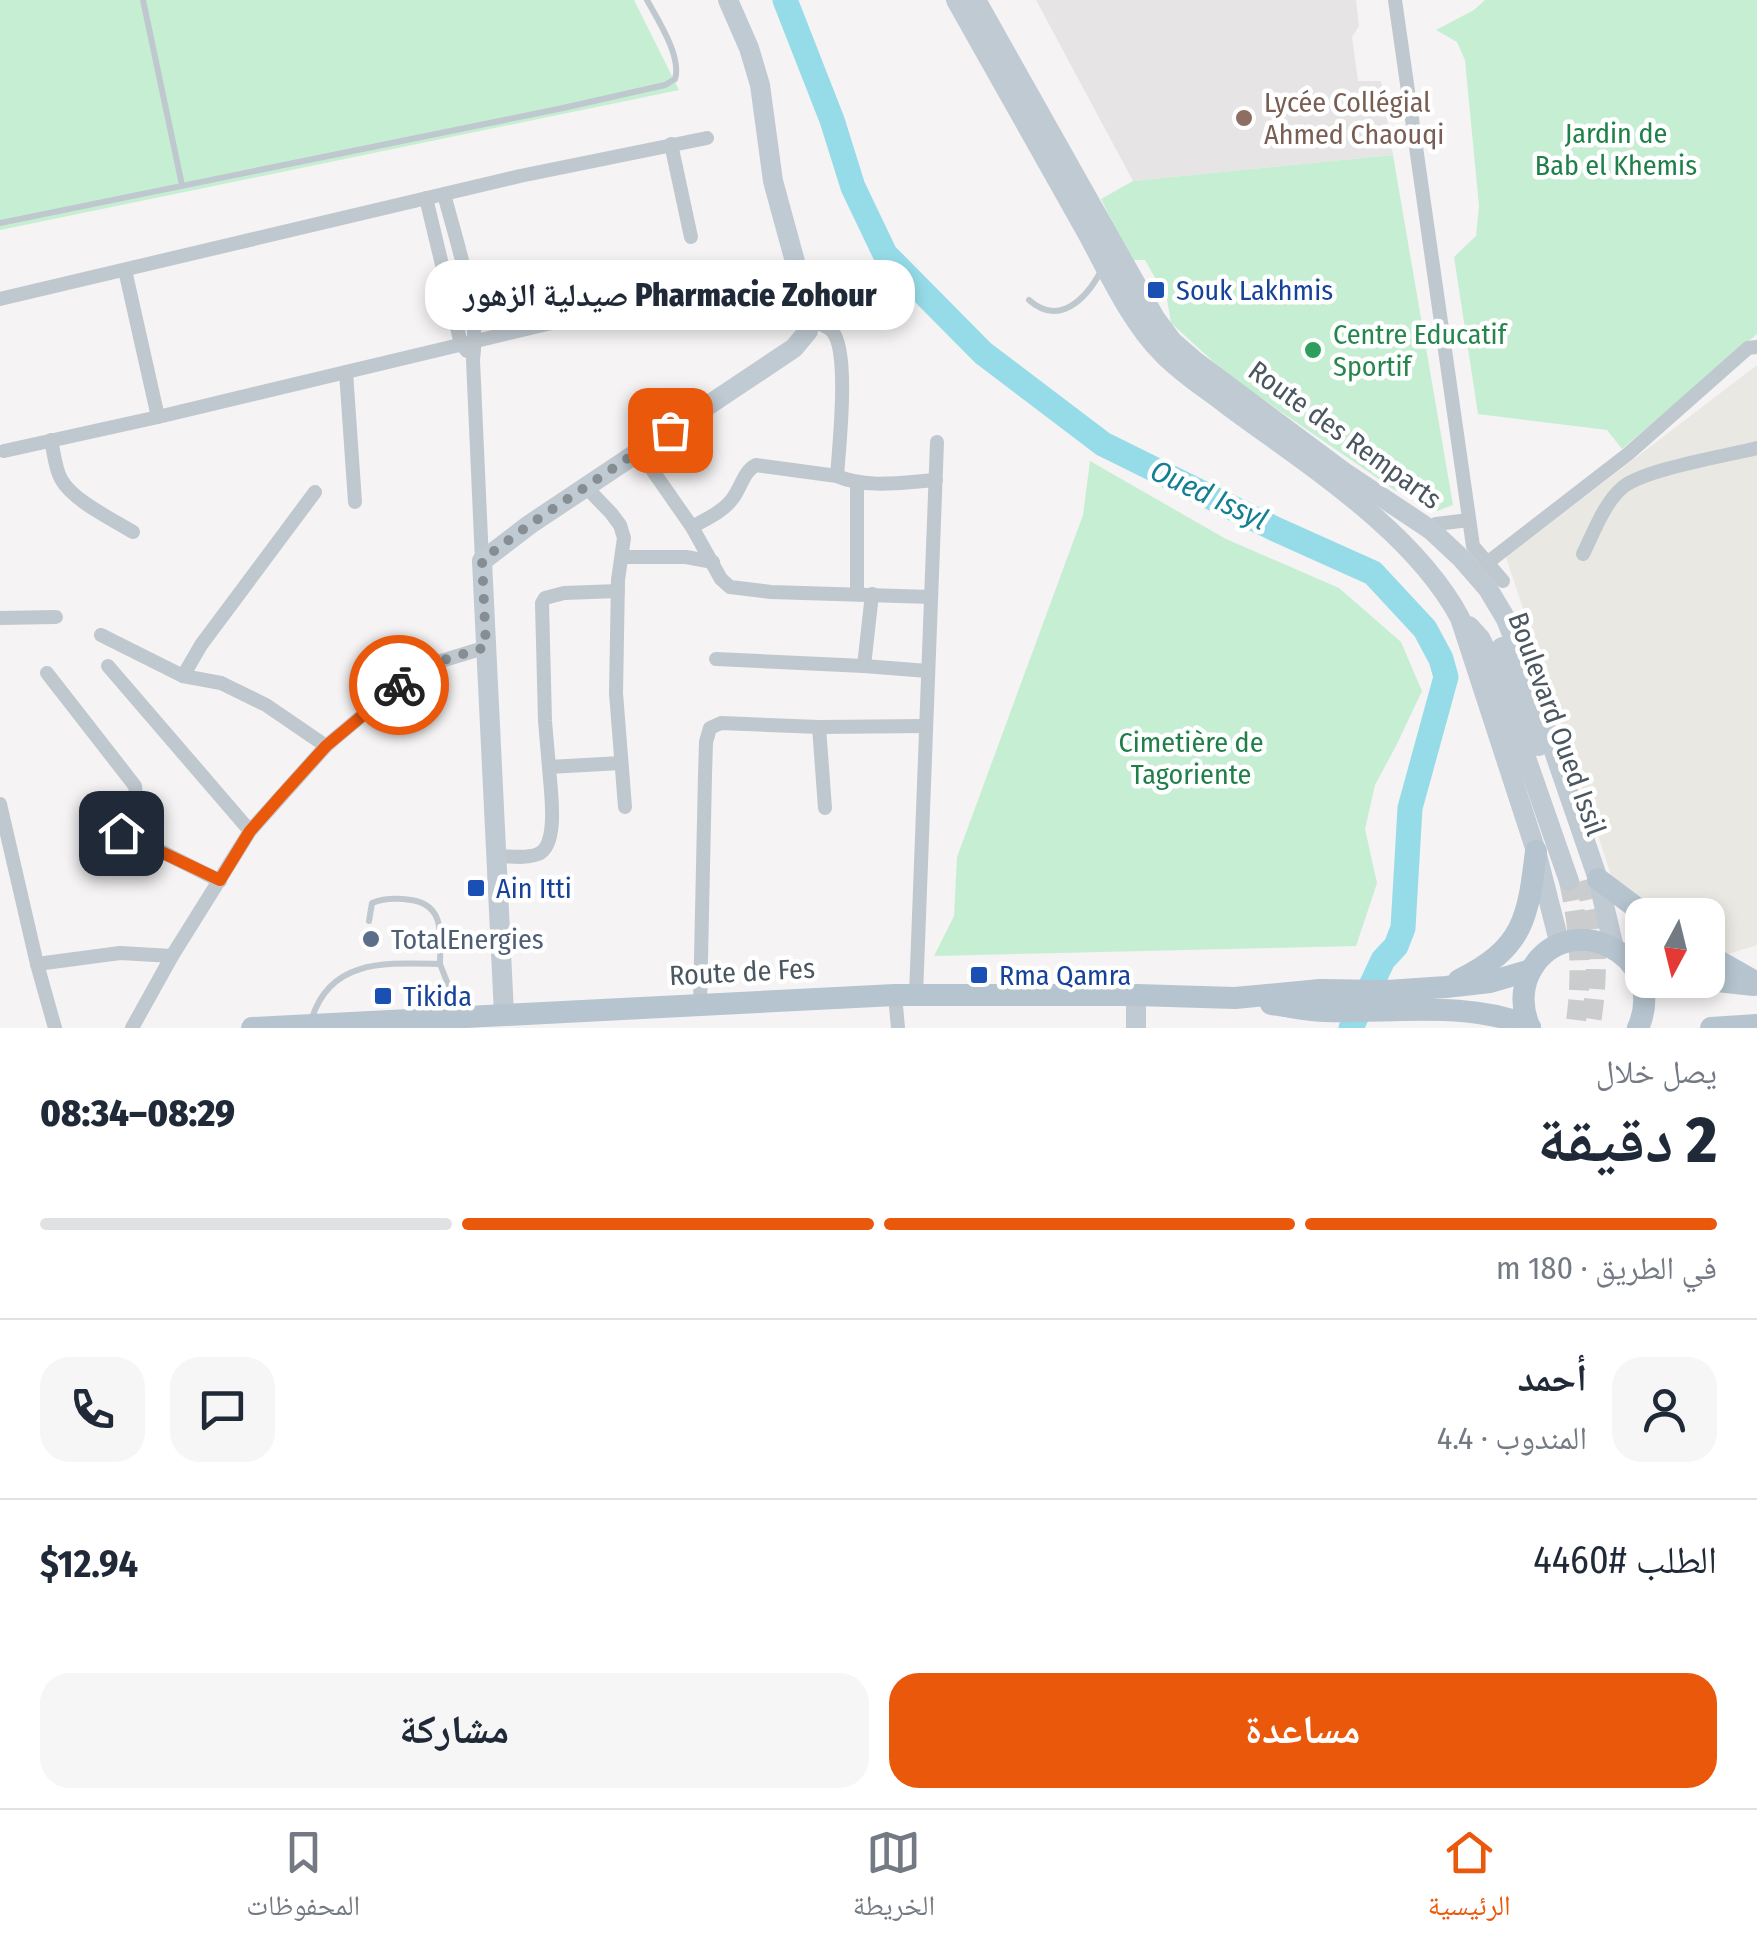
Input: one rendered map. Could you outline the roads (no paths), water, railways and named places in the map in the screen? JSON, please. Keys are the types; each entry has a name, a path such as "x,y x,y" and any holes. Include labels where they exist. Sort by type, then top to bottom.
{"main road":[{"path":"505,1021 482,560 794,348 808,331 810,322 773,181 760,85 728,0"},
{"name":"Route des Remparts","path":"956,0 1111,257 1159,325 1181,349 1388,503 1431,530 1479,577 1506,619 1526,670 1584,880 1625,953"},
{"name":"Route des Remparts","path":"976,0 1111,257 1144,332 1170,362 1334,484 1397,537 1439,584 1460,618 1536,850 1560,945"},
{"name":"Boulevard Oued Issil","path":"1388,503 1456,572 1487,611 1584,880"},
{"name":"Boulevard Oued Issil","path":"1460,618 1480,638 1494,666 1584,880"},
{"path":"1446,987 1484,968 1513,942 1530,896 1536,850"},
{"path":"1584,880 1625,903"},
{"path":"1530,1028 1523,1000 1525,986 1540,958 1560,945 1589,940 1625,955"},
{"path":"1725,965 1757,984"},
{"name":"Route de Fes","path":"1390,1001 1531,970"},
{"path":"1725,981 1757,984"},
{"name":"Route de Fes","path":"252,1028 460,1016 505,1021 700,1004 905,995 1390,1001 1491,1014 1530,1028"},
{"path":"1136,995 1136,1028"},
{"path":"1638,1028 1644,998"},
{"path":"1453,1011 1487,1028"},
{"path":"1710,1028 1745,1026"}],"street":[{"path":"1395,0 1473,546 1503,581"},
{"path":"0,299 426,198 706,138"},
{"path":"671,144 691,237"},
{"path":"444,194 468,289 469,342"},
{"path":"426,198 473,360 482,560"},
{"path":"126,270 158,417"},
{"path":"4,451 639,302 742,287 802,288"},
{"path":"694,292 711,318 720,322 750,306 769,288"},
{"path":"810,322 834,332 841,353 837,476"},
{"path":"1487,562 1628,454 1748,348 1757,347"},
{"path":"346,372 355,502"},
{"path":"51,440 64,484 132,532"},
{"path":"898,1028 905,995 926,726 938,442"},
{"path":"1583,554 1600,520 1627,484 1757,448"},
{"path":"638,451 692,527 724,584 740,590 931,597"},
{"path":"692,527 731,501 752,466 837,476 849,482 936,480"},
{"path":"857,482 865,594 864,666"},
{"path":"586,486 620,524 624,538 618,591 616,694 625,807"},
{"path":"183,676 201,645 315,492"},
{"path":"1431,530 1436,524 1470,520"},
{"path":"622,557 686,557 713,562"},
{"path":"497,856 538,854 550,841 542,603 545,598 564,593 618,591"},
{"path":"0,618 56,618"},
{"path":"100,635 183,676 220,683 266,705 326,746"},
{"path":"132,1028 250,831 326,746 408,677 431,664 486,647"},
{"path":"716,659 928,671"},
{"path":"108,666 250,831"},
{"path":"46,672 135,786 136,796 116,824 118,829 220,880"},
{"path":"700,1004 707,733 712,726 926,726"},
{"path":"819,726 825,808"},
{"path":"549,767 621,763"},
{"path":"0,804 55,1028"},
{"path":"37,964 120,953 172,956"}],"lane":[{"path":"143,0 182,185"},
{"path":"0,222 664,85 675,79 678,69 664,30 647,0"},
{"path":"1029,300 1040,310 1063,310 1081,298 1111,257"},
{"path":"369,920 372,902 377,900 405,898 432,907 438,923 440,964 460,1016"},
{"path":"310,1025 317,1002 326,990 343,975 368,962 440,964"}],"waterway":[{"name":"Oued Issyl","path":"785,0 832,120 853,187 885,254 983,353 1103,444 1373,573 1425,629 1446,677 1410,808 1403,928 1351,1028"}],"tunnel":[{"path":"1585,880 1596,954 1590,1028"},
{"path":"1569,881 1579,954 1575,1028"}],"place":[{"name":"Lycée Collégial Ahmed Chaouqi","path":"1244,118"},
{"name":"Souk Lakhmis","path":"1156,290"},
{"name":"Centre Educatif Sportif","path":"1313,350"},
{"name":"Pharmacie Zohour صيدلية الزهور","path":"670,430"},
{"name":"Ain Itti","path":"476,888"},
{"name":"TotalEnergies","path":"371,939"},
{"name":"Rma Qamra","path":"979,975"},
{"name":"Tikida","path":"383,996"}],"park label":[{"name":"Jardin de Bab el Khemis","path":"1616,149"},
{"name":"Cimetière de Tagoriente","path":"1191,758"}]}
